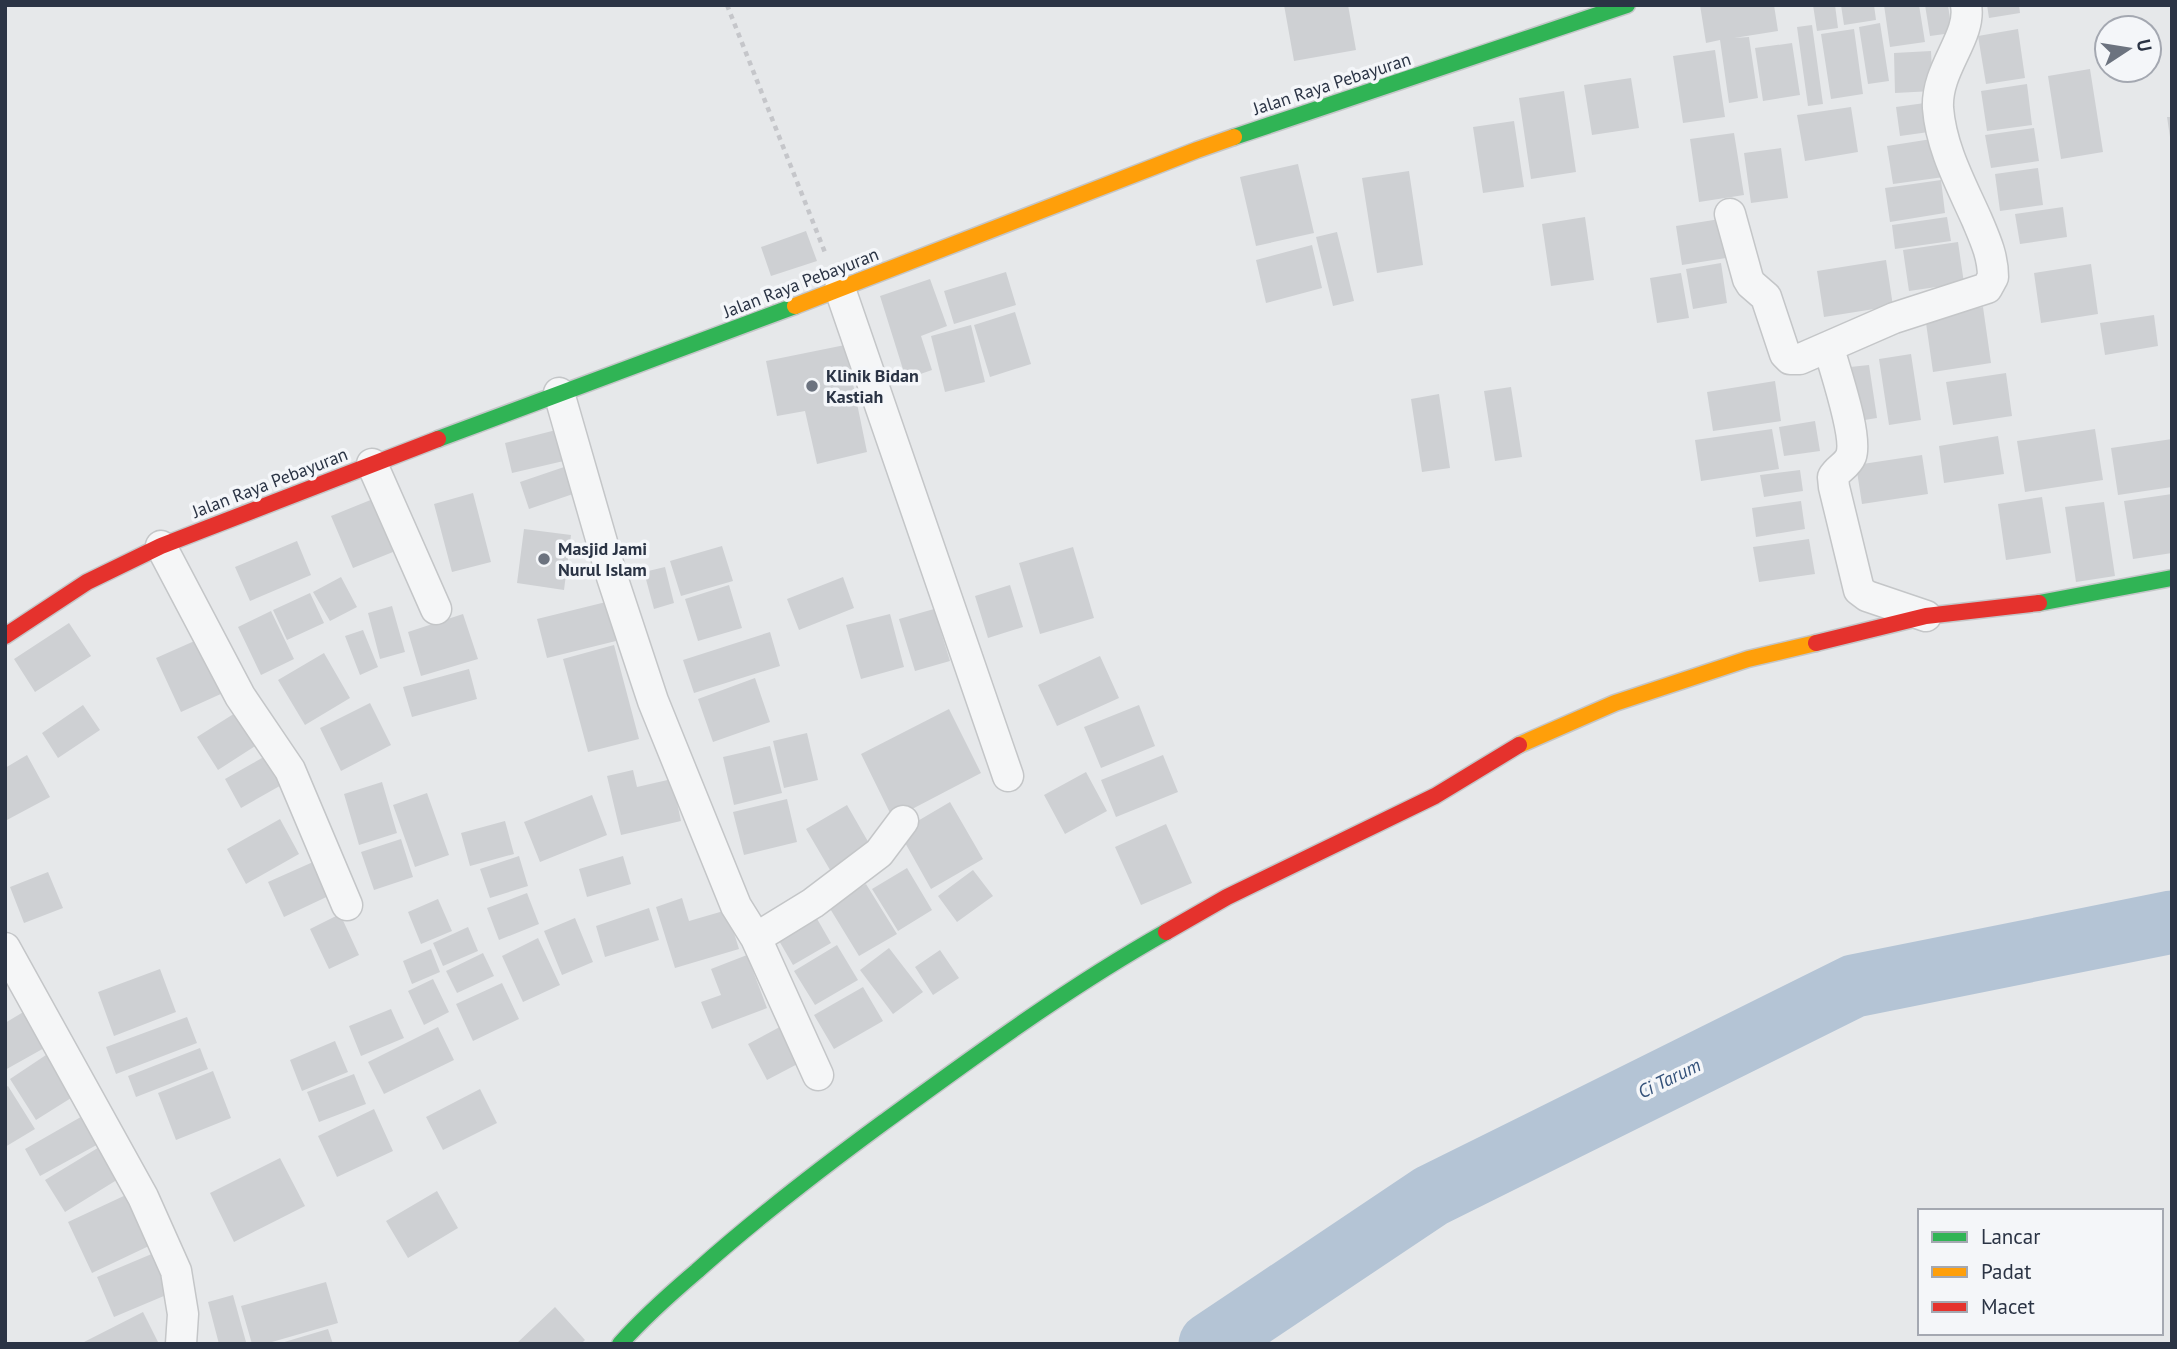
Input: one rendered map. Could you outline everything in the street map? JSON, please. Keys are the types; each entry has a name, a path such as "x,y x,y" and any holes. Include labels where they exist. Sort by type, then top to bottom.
{"street":[{"name":"Jalan Raya Pebayuran","path":"5,636 87,582 161,546 559,393 840,289 1197,149 1627,5"},
{"path":"1730,214 1748,279 1766,297 1785,354 1790,359 1800,359 1894,318 1986,288 1993,277 1989,251 1944,143 1938,108 1939,88 1945,69 1965,30 1968,15 1966,5"},
{"path":"840,289 1008,776"},
{"path":"1829,348 1853,450 1848,463 1838,469 1833,477 1834,487 1859,590 1867,596 1926,616"},
{"path":"559,393 612,577 653,701 736,906 756,938 818,1074"},
{"path":"372,464 436,609"},
{"path":"161,546 240,696 290,770 347,905"},
{"path":"620,1344 641,1321 728,1243 826,1165 1024,1020 1130,952 1227,897 1435,796 1526,741 1615,703 1748,659 1926,616 2023,606 2172,578"},
{"path":"756,938 813,903 879,853 903,821"},
{"path":"5,948 98,1112 149,1210 176,1271 183,1314 181,1344"}],"path":[{"path":"727,5 840,289"}],"building":[{"path":"1284,5 1348,5 1356,50 1294,61"},
{"path":"1700,5 1774,5 1778,31 1734,38 1749,37 1758,98 1729,103 1720,40 1706,43"},
{"path":"1813,5 1835,5 1838,28 1817,31"},
{"path":"1841,5 1874,5 1876,20 1844,25"},
{"path":"1884,5 1919,5 1925,42 1890,47"},
{"path":"1925,5 1948,5 1952,33 1930,36"},
{"path":"1987,5 2019,5 2020,13 1989,18"},
{"path":"1880,23 1889,81 1868,84 1859,27"},
{"path":"1812,25 1823,104 1808,106 1797,27"},
{"path":"1854,29 1863,94 1831,99 1821,34"},
{"path":"2018,29 2025,78 1986,84 1978,36"},
{"path":"1792,43 1800,95 1763,101 1755,48"},
{"path":"1715,50 1725,117 1683,123 1673,56"},
{"path":"1931,51 1933,91 1895,93 1894,53"},
{"path":"2090,69 2103,152 2061,159 2048,76"},
{"path":"1631,78 1639,128 1592,135 1584,85"},
{"path":"2027,84 2032,125 1987,131 1981,91"},
{"path":"1564,91 1576,172 1531,179 1519,98"},
{"path":"1932,102 1936,131 1900,136 1896,107"},
{"path":"1851,107 1858,152 1805,161 1797,115"},
{"path":"2167,117 2172,117 2172,137 2170,137"},
{"path":"1514,121 1524,187 1483,193 1473,127"},
{"path":"2034,128 2039,161 1991,168 1985,135"},
{"path":"1734,133 1744,195 1699,202 1690,139"},
{"path":"1938,138 1944,177 1893,184 1887,146"},
{"path":"1781,148 1788,198 1751,203 1744,153"},
{"path":"1298,164 1314,233 1256,246 1240,177"},
{"path":"2038,168 2043,205 2000,211 1995,174"},
{"path":"1409,171 1423,265 1377,273 1362,178"},
{"path":"1941,180 1945,213 1890,222 1885,188"},
{"path":"2063,207 2067,237 2020,244 2015,214"},
{"path":"1585,217 1594,280 1551,286 1542,224"},
{"path":"1947,217 1951,241 1895,249 1892,225"},
{"path":"1720,219 1726,258 1682,265 1676,226"},
{"path":"806,231 817,261 771,276 761,247"},
{"path":"1337,232 1354,301 1333,306 1316,237"},
{"path":"1958,242 1964,283 1909,291 1903,250"},
{"path":"1312,245 1322,288 1266,303 1256,260"},
{"path":"1886,260 1893,306 1824,317 1817,271"},
{"path":"1721,263 1727,303 1693,309 1686,269"},
{"path":"2091,264 2098,314 2041,323 2034,273"},
{"path":"1006,272 1016,305 954,324 944,291"},
{"path":"1681,273 1689,318 1657,323 1650,278"},
{"path":"930,279 947,326 921,336 932,370 906,379 880,296"},
{"path":"1983,307 1991,363 1933,372 1925,316"},
{"path":"1015,312 1031,364 990,377 974,325"},
{"path":"2154,315 2158,346 2105,355 2100,323"},
{"path":"971,325 985,382 945,392 931,336"},
{"name":"Klinik Bidan Kastiah","path":"845,345 867,452 817,464 805,411 777,416 766,361"},
{"path":"1911,354 1921,420 1889,425 1879,359"},
{"path":"1869,365 1877,418 1858,421 1850,367"},
{"path":"2006,373 2012,416 1953,425 1946,382"},
{"path":"1775,381 1781,421 1713,431 1707,392"},
{"path":"1511,387 1522,457 1495,461 1484,391"},
{"path":"1439,394 1450,468 1422,472 1411,399"},
{"path":"1815,421 1820,451 1784,456 1779,427"},
{"path":"560,429 568,460 512,473 505,443"},
{"path":"1772,429 1779,469 1701,481 1695,440"},
{"path":"2095,429 2103,480 2025,492 2017,441"},
{"path":"1998,436 2004,474 1944,483 1939,446"},
{"path":"2172,439 2172,487 2118,495 2111,448"},
{"path":"1922,455 1928,494 1862,504 1856,465"},
{"path":"567,466 576,493 529,509 520,482"},
{"path":"1800,470 1803,491 1764,497 1760,475"},
{"path":"473,493 491,562 452,572 434,504"},
{"path":"2172,494 2172,553 2133,559 2124,501"},
{"path":"2042,497 2051,553 2006,560 1998,504"},
{"path":"373,499 393,552 353,568 331,516"},
{"path":"1801,501 1805,529 1756,537 1752,508"},
{"path":"2104,502 2115,576 2076,582 2065,507"},
{"name":"Masjid Jami Nurul Islam","path":"524,529 571,535 564,590 517,583"},
{"path":"1809,539 1815,574 1759,582 1753,547"},
{"path":"297,541 311,575 250,601 235,567"},
{"path":"722,546 733,581 681,596 670,561"},
{"path":"1073,547 1094,618 1040,634 1019,563"},
{"path":"665,567 674,603 654,609 644,572"},
{"path":"341,577 357,607 330,621 313,592"},
{"path":"843,577 854,608 799,630 787,599"},
{"path":"729,585 742,628 698,641 685,599"},
{"path":"1010,585 1023,627 988,638 975,596"},
{"path":"310,593 324,623 287,640 273,610"},
{"path":"606,602 616,641 547,658 537,619"},
{"path":"392,606 405,652 380,659 368,613"},
{"path":"934,609 950,661 915,671 899,619"},
{"path":"271,611 294,659 261,675 238,627"},
{"path":"463,614 478,659 421,676 408,632"},
{"path":"890,614 904,667 861,679 846,625"},
{"path":"69,623 91,656 35,692 14,659"},
{"path":"363,630 378,667 360,675 345,636"},
{"path":"770,632 780,666 694,693 683,660"},
{"path":"199,639 223,693 181,712 156,658"},
{"path":"614,645 639,739 588,752 563,659"},
{"path":"324,653 350,698 305,725 278,680"},
{"path":"1100,656 1119,698 1057,726 1038,685"},
{"path":"469,669 477,699 412,717 403,687"},
{"path":"755,678 770,722 713,742 698,699"},
{"path":"370,703 391,745 341,771 320,728"},
{"path":"83,705 100,730 58,758 42,733"},
{"path":"1139,705 1155,746 1101,768 1084,727"},
{"path":"949,709 981,773 893,819 861,754"},
{"path":"240,710 260,743 218,770 197,737"},
{"path":"807,733 818,780 784,788 773,741"},
{"path":"770,746 782,793 734,805 723,757"},
{"path":"269,754 285,783 241,808 225,779"},
{"path":"27,755 50,797 5,821 5,768"},
{"path":"1163,755 1178,792 1116,817 1101,780"},
{"path":"633,770 637,787 672,779 681,821 621,835 607,776"},
{"path":"1086,772 1107,811 1065,834 1044,795"},
{"path":"382,782 397,833 359,845 344,794"},
{"path":"427,793 449,855 415,867 393,805"},
{"path":"592,795 607,835 540,862 524,822"},
{"path":"787,799 797,842 744,855 733,812"},
{"path":"950,802 983,859 931,889 899,832"},
{"path":"847,805 874,852 833,875 806,829"},
{"path":"280,819 299,854 246,884 227,849"},
{"path":"505,821 514,854 470,866 461,833"},
{"path":"1166,824 1192,883 1141,905 1115,847"},
{"path":"401,839 413,877 374,890 361,852"},
{"path":"519,856 528,886 490,898 480,869"},
{"path":"623,856 631,884 587,897 579,869"},
{"path":"322,858 337,892 284,917 268,882"},
{"path":"907,868 932,910 898,931 872,889"},
{"path":"973,870 993,896 957,922 938,896"},
{"path":"48,872 63,908 24,923 10,887"},
{"path":"866,884 897,934 859,956 829,907"},
{"path":"527,893 539,924 499,940 487,908"},
{"path":"682,898 689,921 727,910 739,949 675,968 656,907"},
{"path":"438,899 452,931 421,944 408,912"},
{"path":"649,908 659,940 605,957 596,926"},
{"path":"340,914 359,955 329,969 310,929"},
{"path":"816,917 831,943 793,965 778,939"},
{"path":"575,918 593,962 562,975 544,931"},
{"path":"468,927 478,951 443,966 433,943"},
{"path":"538,938 560,985 523,1002 502,956"},
{"path":"837,945 858,980 815,1005 794,971"},
{"path":"889,948 923,992 893,1014 860,970"},
{"path":"431,949 440,972 412,984 403,961"},
{"path":"940,950 959,978 933,995 915,967"},
{"path":"483,953 494,976 457,993 446,971"},
{"path":"747,955 767,1008 712,1029 701,1002 721,995 711,969"},
{"path":"160,969 176,1012 114,1036 98,992"},
{"path":"433,979 449,1012 424,1025 408,991"},
{"path":"502,983 519,1019 473,1041 456,1004"},
{"path":"863,987 883,1021 834,1049 814,1015"},
{"path":"391,1009 404,1038 361,1056 349,1026"},
{"path":"25,1011 46,1047 5,1070 5,1023"},
{"path":"187,1017 197,1043 116,1074 106,1047"},
{"path":"789,1022 807,1059 767,1080 748,1044"},
{"path":"438,1027 454,1060 384,1094 368,1062"},
{"path":"335,1041 348,1072 302,1091 290,1060"},
{"path":"200,1048 208,1069 136,1097 128,1076"},
{"path":"52,1051 79,1093 36,1120 10,1079"},
{"path":"213,1071 231,1118 176,1140 158,1093"},
{"path":"354,1074 366,1104 319,1122 307,1092"},
{"path":"8,1086 35,1129 5,1147 5,1088"},
{"path":"480,1089 497,1123 443,1150 426,1117"},
{"path":"374,1109 393,1151 337,1177 318,1136"},
{"path":"86,1114 102,1142 40,1176 25,1149"},
{"path":"101,1146 120,1178 65,1212 45,1180"},
{"path":"280,1158 305,1206 234,1242 210,1193"},
{"path":"437,1191 458,1228 408,1258 386,1221"},
{"path":"128,1194 151,1245 92,1273 68,1222"},
{"path":"154,1253 171,1293 114,1317 97,1277"},
{"path":"326,1282 338,1323 265,1344 252,1344 241,1306"},
{"path":"233,1295 246,1342 219,1344 208,1302"},
{"path":"555,1307 585,1340 581,1344 516,1344"},
{"path":"143,1312 159,1344 85,1344 84,1342"},
{"path":"328,1329 333,1344 281,1344 281,1343"}],"waterway":[{"name":"Ci Tarum","path":"1210,1344 1431,1196 1854,986 2172,922"}],"traffic: fast":[{"path":"1234,137 1627,5"},
{"path":"438,439 795,306"},
{"path":"2039,603 2172,578"},
{"path":"620,1344 657,1306 719,1251 836,1158 1022,1023 1166,932"}],"traffic: slow":[{"path":"795,306 1234,137"},
{"path":"1519,745 1615,703 1748,659 1816,643"}],"traffic: jam":[{"path":"5,636 87,582 161,546 438,439"},
{"path":"1816,643 1926,616 2039,603"},
{"path":"1166,932 1227,897 1435,796 1519,745"}],"place":[{"name":"Klinik Bidan Kastiah","path":"812,386"},
{"name":"Masjid Jami Nurul Islam","path":"544,559"}]}
